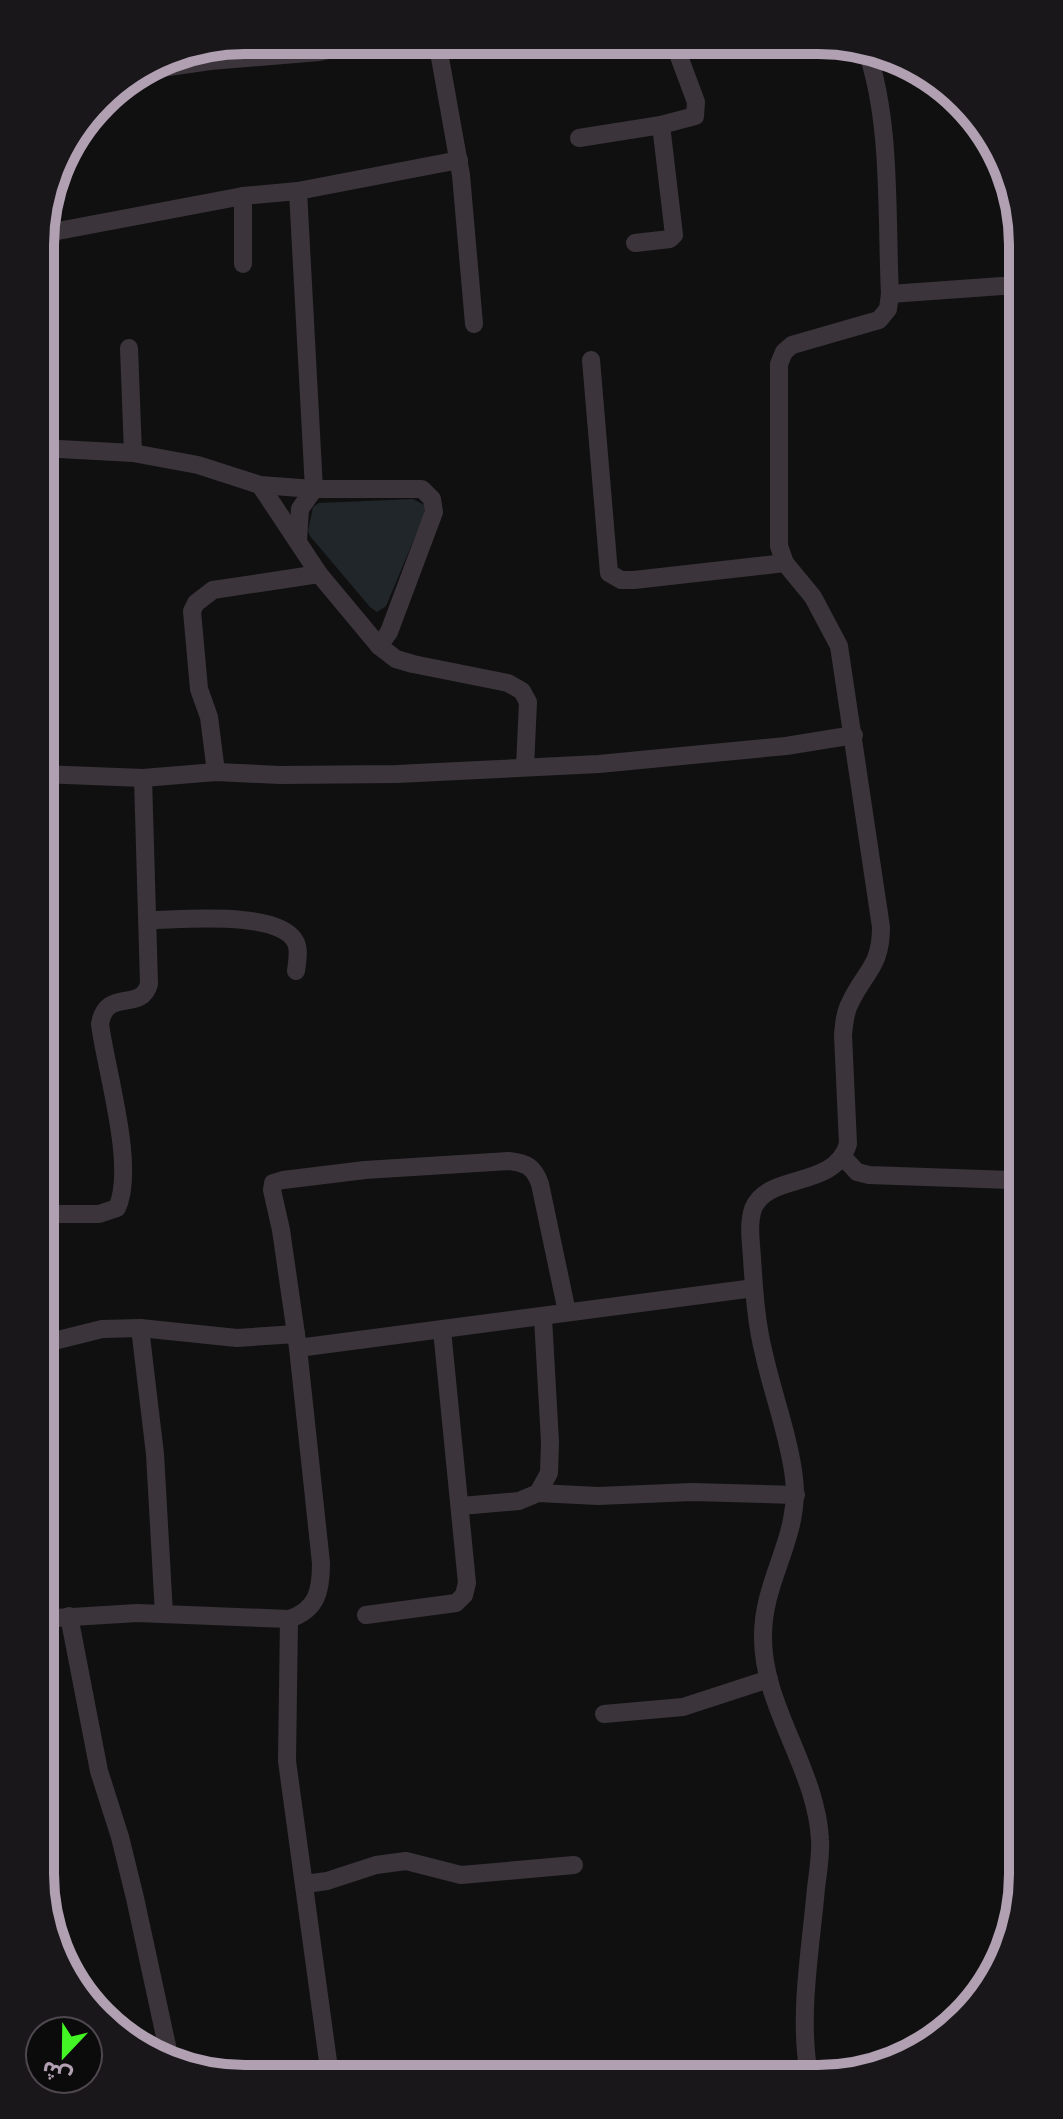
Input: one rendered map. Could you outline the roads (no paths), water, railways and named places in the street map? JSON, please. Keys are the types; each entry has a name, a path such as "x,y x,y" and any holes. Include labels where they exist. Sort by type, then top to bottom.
{"street":[{"path":"181,65 295,54"},
{"path":"439,54 459,160 474,324"},
{"path":"579,138 661,125 695,116 697,109 678,54"},
{"path":"808,2065 805,2016 820,1840 813,1800 764,1661 763,1622 795,1515 796,1495 763,1349 754,1288 750,1227 753,1208 763,1197 776,1189 834,1168 844,1158 848,1144 843,1035 845,1018 850,1003 877,962 881,944 854,735 839,646 813,597 785,563 779,546 779,364 784,352 792,345 879,320 888,309 890,294 883,124 870,62"},
{"path":"635,243 670,239 674,235 661,125"},
{"path":"54,232 243,196 298,191 459,160"},
{"path":"298,191 314,489 300,509 298,540"},
{"path":"243,196 243,264"},
{"path":"890,294 1009,286"},
{"path":"129,348 133,453"},
{"path":"591,360 609,573 621,580 634,580 785,563"},
{"path":"54,449 133,453 198,465 260,485 314,489 422,489 432,499 434,512 389,632 379,646"},
{"path":"260,485 319,574 379,646 396,659 508,683 522,691 528,702 525,767"},
{"path":"216,772 209,717 199,689 192,611 196,603 213,590 319,574"},
{"path":"54,775 143,778 216,772 397,774 599,764 770,747 854,735"},
{"path":"54,1214 99,1214 117,1208 123,1195 117,1118 100,1024 106,1007 114,1002 140,998 147,993 149,984 143,778"},
{"path":"149,920 251,920 275,926 287,931 297,942 296,971"},
{"path":"844,1158 857,1172 869,1175 1009,1180"},
{"path":"54,1618 164,1614 289,1619 311,1608 318,1596 321,1580 318,1523 297,1341 273,1183 365,1170 509,1161 523,1163 535,1170 540,1184 567,1312"},
{"path":"54,1340 102,1329 140,1328 297,1341 442,1330 754,1288"},
{"path":"538,1493 549,1473 550,1442 543,1318"},
{"path":"140,1328 155,1454 164,1614"},
{"path":"366,1615 456,1603 464,1595 467,1583 461,1506 442,1330"},
{"path":"461,1506 519,1501 538,1493 598,1496 692,1492 796,1495"},
{"path":"69,1616 99,1771 120,1837 167,2048"},
{"path":"289,1619 286,1736 328,2065"},
{"path":"604,1714 683,1707 769,1679"},
{"path":"305,1884 327,1881 391,1862 406,1861 461,1875 574,1865"}]}
